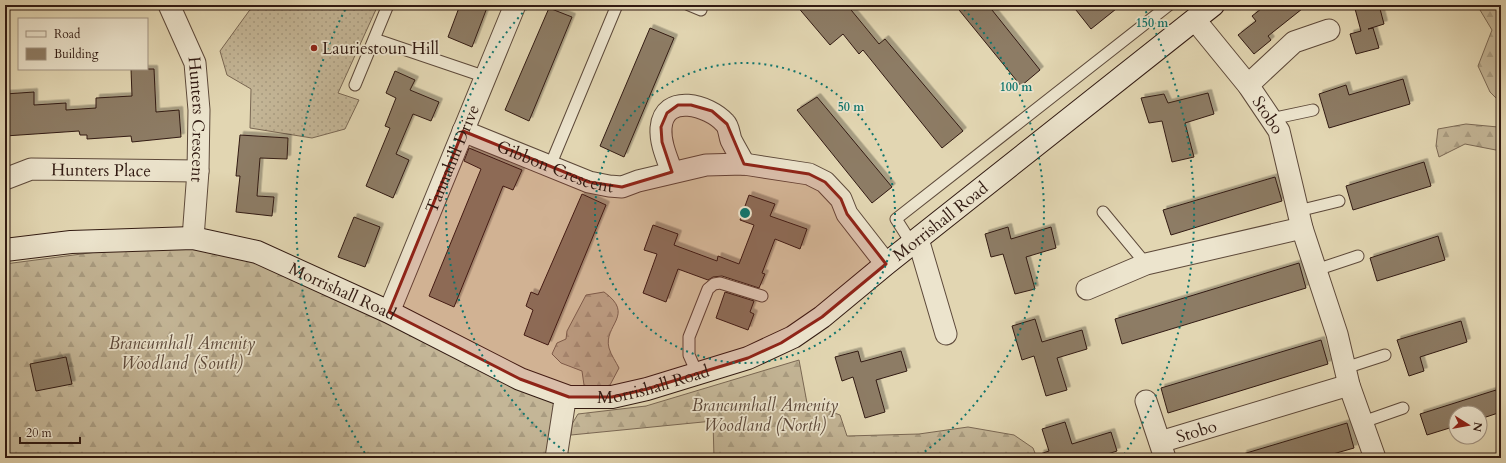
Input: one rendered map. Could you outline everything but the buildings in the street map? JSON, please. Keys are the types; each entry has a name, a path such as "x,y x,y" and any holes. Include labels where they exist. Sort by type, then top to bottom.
{"street":[{"name":"Hunters Crescent","path":"169,5 195,63 199,110 198,171 193,238"},
{"name":"Tannahill Drive","path":"389,312 515,5"},
{"name":"Morrishall Road","path":"5,250 71,242 193,238 257,252 389,312 520,379 569,397 612,397 646,389 748,358 793,337 822,317 886,264 1213,5"},
{"name":"Stobo","path":"1195,20 1248,85 1278,131 1300,220 1337,334 1347,377 1375,458"},
{"path":"1248,85 1294,42 1329,30"},
{"path":"672,172 662,142 661,126 667,113 678,105 691,105 712,111 727,124 731,140 744,164"},
{"name":"Gibbon Crescent","path":"463,131 589,182 609,186 622,187 672,172 706,165 744,164 809,174 825,182 841,199 848,214 886,264"},
{"name":"Hunters Place","path":"5,179 31,169 198,171"},
{"path":"1087,289 1146,264 1300,220"},
{"path":"915,241 946,334"},
{"name":"Stobo","path":"1162,450 1347,377"},
{"path":"556,458 565,400 569,397"},
{"path":"1146,401 1162,450"}],"lane":[{"path":"355,85 388,5"},
{"path":"550,166 617,5"},
{"path":"689,5 701,10"},
{"path":"915,241 896,219 1169,5"},
{"path":"374,39 486,78"},
{"path":"1271,119 1313,110"},
{"path":"1300,220 1339,202"},
{"path":"1103,212 1146,264"},
{"path":"1316,270 1358,256"},
{"path":"697,373 689,355 689,337 708,289 714,284 720,283 762,296"},
{"path":"1347,377 1385,355"},
{"path":"1363,422 1403,408"}],"highlighted area":[{"path":"678,105 691,105 712,111 727,124 744,164 809,174 825,182 841,199 847,214 886,264 822,317 781,343 748,358 647,389 612,397 569,397 520,379 389,312 463,131 589,182 622,187 672,172 662,142 661,127 667,113"}],"green space":[{"path":"255,5 378,5 338,93 359,100 345,129 312,138 250,128 251,89 227,75 220,51"},
{"path":"1477,5 1501,5 1501,103 1490,92 1478,66 1492,30"},
{"path":"1501,117 1501,151 1465,144 1439,157 1436,146 1438,129 1466,124 1498,127"},
{"name":"Brancumhall Amenity Woodland (South)","path":"230,246 569,397 556,458 5,458 5,264 135,247"},
{"path":"604,292 613,300 617,307 618,314 608,340 610,351 619,368 610,385 596,388 584,385 582,371 561,363 552,354 557,343 566,339 567,331 586,295"},
{"name":"Brancumhall Amenity Woodland (North)","path":"799,360 807,403 840,415 847,436 919,434 968,427 1014,435 1033,448 1037,458 714,458 713,421 571,435 572,424 578,414 646,406"}],"place":[{"name":"Lauriestoun Hill","path":"314,48"}]}
